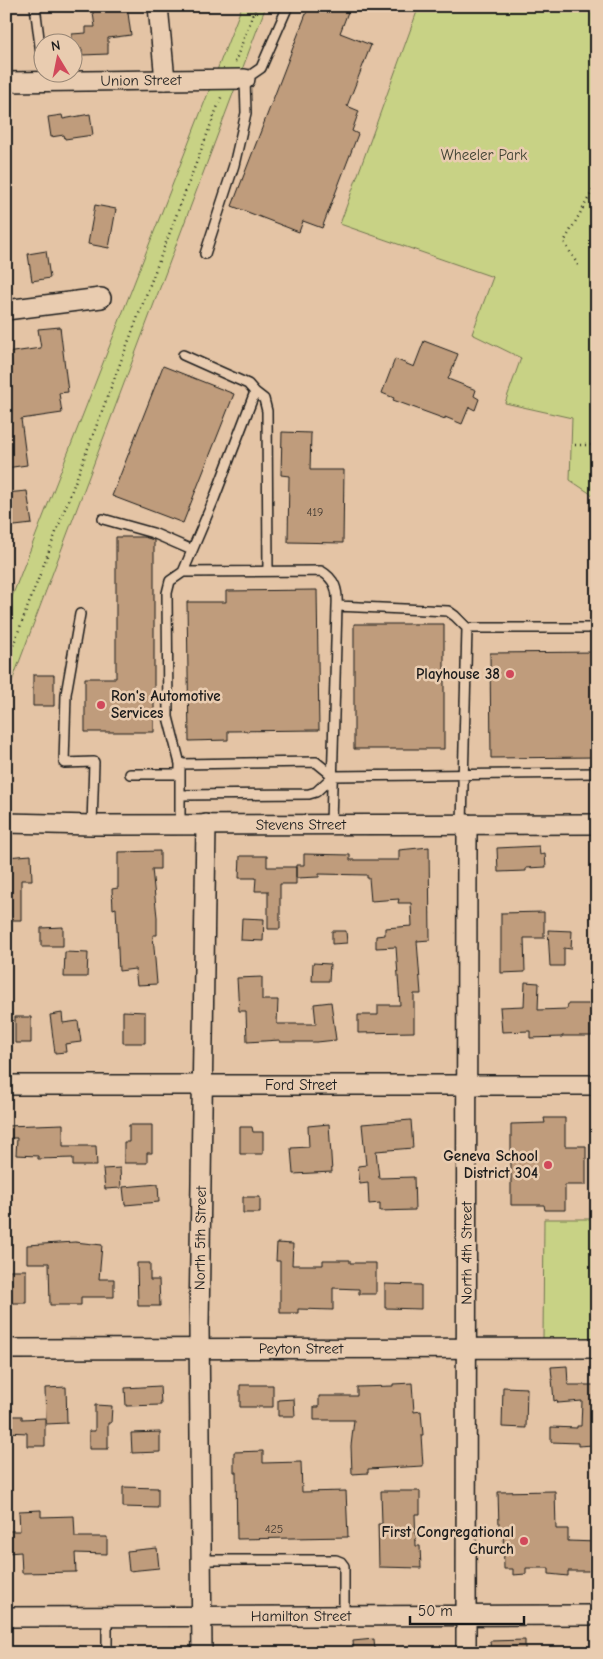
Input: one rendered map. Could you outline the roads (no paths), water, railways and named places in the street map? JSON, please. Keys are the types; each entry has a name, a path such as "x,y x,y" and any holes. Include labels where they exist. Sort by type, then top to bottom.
{"street":[{"path":"158,6 165,80"},
{"name":"Union Street","path":"82,78 237,79"},
{"name":"Union Street","path":"6,82 32,79"},
{"path":"6,310 100,298"},
{"name":"Stevens Street","path":"6,823 92,826 180,824 597,824"},
{"name":"North 5th Street","path":"202,1653 199,1348 206,824"},
{"name":"North 4th Street","path":"465,824 467,1085 466,1653"},
{"name":"Ford Street","path":"6,1085 597,1085"},
{"name":"Peyton Street","path":"6,1349 597,1348"},
{"name":"Hamilton Street","path":"6,1618 597,1615"}],"lane":[{"path":"35,6 38,32"},
{"path":"205,254 234,165 246,112 237,79 261,68 288,6"},
{"path":"183,355 248,384 264,399 266,411 268,571"},
{"path":"180,824 180,764 168,717 167,593 170,581 183,572 256,392"},
{"path":"103,519 153,533 192,550"},
{"path":"183,572 321,571 330,576 335,584 338,598 331,824"},
{"path":"337,606 448,611 467,628 597,628"},
{"path":"80,614 66,694 64,763 94,762 92,826"},
{"path":"465,824 463,774 467,628"},
{"path":"180,764 316,762 333,776 597,773"},
{"path":"130,774 180,774"},
{"path":"180,795 309,794 316,792 333,776"},
{"path":"201,1560 336,1560 344,1566 344,1616"},
{"path":"107,1617 107,1653"}],"place":[{"name":"Playhouse 38","path":"510,674"},
{"name":"Ron's Automotive Services","path":"101,705"},
{"name":"Geneva School District 304","path":"548,1165"},
{"name":"First Congregational Church","path":"524,1541"}],"park label":[{"name":"Wheeler Park","path":"484,155"}]}
